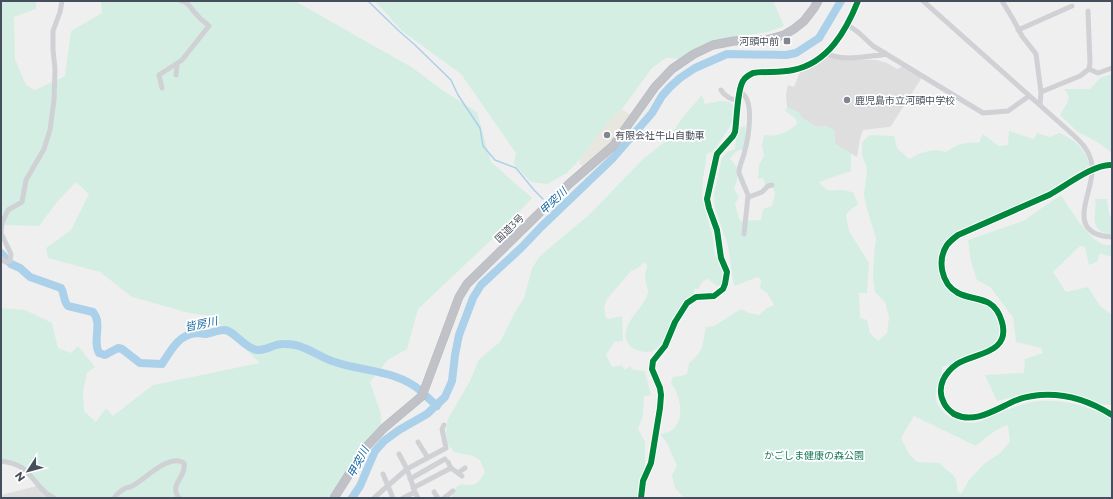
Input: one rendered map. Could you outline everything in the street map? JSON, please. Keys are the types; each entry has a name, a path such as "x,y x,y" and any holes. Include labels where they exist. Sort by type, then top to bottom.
{"highway":[{"name":"国道3号","path":"334,498 367,446 384,428 422,396 459,297 467,284 569,184 613,146 645,99 663,77 683,61 713,45 766,40 784,35 804,21 818,1"}],"street":[{"path":"1,258 5,262 8,261 11,254 1,233 2,223 8,210 22,202 26,180 44,149 50,130 54,100 55,69 53,31 60,12 62,1"},
{"path":"162,88 159,75 177,65 210,26 196,14 186,2 181,1"},
{"path":"641,498 643,481 651,463 660,414 661,395 652,365 665,346 675,322 687,303 696,297 714,296 723,289 727,279 727,272 720,251 717,230 708,208 707,199 717,154 735,132 742,81 753,73 794,70 812,64 826,53 838,39 848,25 858,1"},
{"path":"923,1 1082,143 1089,154 1092,166 1092,173 1083,209 1084,219 1092,231 1101,235 1112,237"},
{"path":"1002,1 1018,30 1036,54 1041,92 1040,105"},
{"path":"1018,30 1072,6"},
{"path":"1041,92 1080,76 1089,69 1088,11"},
{"path":"848,25 873,46 983,113 1008,111 1028,96"},
{"path":"826,53 831,56 847,58 882,55 885,53"},
{"path":"176,75 177,65"},
{"path":"1089,69 1098,73 1112,68"},
{"path":"721,90 724,95 739,101"},
{"path":"740,92 747,99 750,114 745,152 739,172 739,176 745,185 748,196 744,234"},
{"path":"1112,165 1101,166 1088,171 1071,183 1018,209 958,235 948,245 945,250 942,263 946,282 953,290 994,306 1001,320 1003,330 1002,339 995,348 986,353 957,363 950,369 942,382 941,396 947,409 965,417 981,416 1023,398 1047,395 1064,396 1085,400 1112,415"},
{"path":"748,196 758,194 768,186 772,185"},
{"path":"374,498 407,470 446,448 442,429 444,426"},
{"path":"418,442 428,458"},
{"path":"400,454 418,498"},
{"path":"1,460 25,469 44,492 54,498"},
{"path":"410,479 446,460 451,468 460,475 465,468"},
{"path":"114,498 123,489 133,486 167,463 181,461 184,463 184,471 175,488 179,498"},
{"path":"403,498 451,468"},
{"path":"383,474 393,498"},
{"path":"444,498 453,491"},
{"path":"434,492 438,498"}],"shaded area":[{"name":"鹿児島市立河頭中学校","path":"827,56 846,59 877,60 887,63 897,69 904,66 921,79 891,126 863,130 857,157 835,144 826,126 817,127 787,107 786,94 788,85 794,87 800,72 809,69"},
{"name":"有限会社牛山自動車","path":"622,109 631,115 609,145 583,167 579,163 581,158 614,115"},
{"path":"37,486 49,498 1,498 1,495"}],"green space":[{"path":"1,1 36,1 36,9 14,17 15,59 26,85 35,90 65,76 71,31 102,13 101,1 295,1 413,68 442,90 477,112 491,162 532,198 508,224 418,309 407,349 388,360 370,382 381,414 381,428 328,498 49,498 24,470 1,459 1,308 25,310 52,323 58,348 71,353 78,346 95,367 87,373 83,391 84,411 96,422 106,408 113,416 153,385 260,363 211,316 189,313 132,297 100,272 48,258 46,248 71,230 89,194 76,182 57,202 39,226 1,225"},
{"path":"375,1 775,1 774,3 784,26 768,32 723,39 702,45 680,59 666,58 652,68 622,109 614,115 581,158 567,173 547,184 531,182 514,164 516,153 461,74 402,31"},
{"path":"1112,74 1112,153 1099,143 1078,132 1060,115 1069,96 1064,89 1090,89 1100,78"},
{"path":"702,95 705,104 720,101 730,102 733,105 732,123 718,145 713,151 707,154 703,178 702,198 713,238 714,253 723,271 721,285 717,286 708,279 703,281 698,289 694,289 694,295 685,301 678,311 662,343 655,349 646,352 632,348 626,337 626,330 646,298 648,292 645,277 647,265 644,262 638,268 631,271 607,299 604,308 606,318 609,319 622,316 623,341 614,342 606,355 612,367 622,365 625,370 630,366 633,370 645,371 651,395 644,396 643,416 638,429 645,442 645,467 653,467 639,491 638,498 452,498 454,491 459,485 473,485 477,483 485,472 480,460 473,456 454,452 447,443 446,430 448,419 471,379 478,361 500,342 524,298 532,268 540,256 591,213 644,158 667,140 683,117"},
{"name":"かごしま健康の森公園","path":"787,107 800,113 802,118 817,127 826,126 835,131 835,144 851,153 851,171 819,182 825,189 828,190 844,190 853,192 858,204 846,215 849,231 869,263 867,293 859,293 860,318 867,320 870,333 878,341 887,333 889,317 885,302 875,292 873,278 876,238 864,195 867,168 862,155 862,142 870,135 894,136 897,148 909,159 931,150 946,152 961,144 979,143 983,134 999,146 1008,145 1009,131 1034,139 1037,133 1050,137 1059,133 1070,138 1079,145 1086,155 1090,166 1014,213 961,235 948,248 940,268 950,290 954,294 995,310 1002,317 1006,327 1004,337 999,345 992,351 982,356 942,367 941,376 935,393 938,405 945,414 955,420 967,423 980,422 1009,409 1039,401 1058,401 1077,404 1095,410 1112,419 1112,498 684,498 675,488 672,475 677,466 667,443 660,434 672,430 679,419 679,400 671,383 673,377 687,374 689,363 698,355 702,347 706,327 714,326 741,309 749,313 759,315 767,308 774,305 768,294 760,288 761,281 758,277 734,286 728,246 715,208 714,194 722,158 727,152 735,149 737,128 745,126 747,149 737,151 730,159 736,166 738,173 734,189 739,197 735,204 740,221 761,220 763,209 772,206 775,194 773,188 766,188 763,178 758,179 759,165 764,156 762,146 764,135 782,134 797,124 796,119 785,111","holes":["914,416 976,446 995,431 1008,425 1010,442 1000,453 984,464 969,480 961,494 957,490 956,480 952,474 940,463 917,462 909,454 901,438"]},
{"path":"1061,195 1069,208 1091,236 1102,244 1112,245 1112,256 1100,253 1097,262 1089,265 1085,247 1080,246 1053,272 1066,292 1088,287 1100,306 1112,315 1112,405 1099,404 1077,395 1061,393 1029,393 997,401 985,375 1024,373 1025,359 1043,353 1041,348 1016,342 1013,317 990,287 977,280 971,262 968,240 1023,221"},
{"path":"1095,199 1107,199 1109,214 1112,218 1112,235 1104,233 1096,226"}],"waterway":[{"path":"368,1 451,80 458,95 480,128 483,146 495,160 516,168 543,199"},
{"name":"甲突川","path":"352,498 360,486 375,451 384,441 399,430 427,414 445,397 452,381 459,335 473,298 481,285 613,158 652,113 662,96 670,87 695,68 727,54 786,55 796,53 819,38 841,1"},
{"name":"皆房川","path":"1,253 11,264 20,268 30,277 61,288 65,302 68,306 93,312 97,322 97,348 99,353 105,355 118,348 122,349 140,363 162,364 176,344 185,336 197,333 206,334 224,330 232,333 252,349 261,350 280,344 297,345 335,362 380,372 402,379 421,391"},
{"name":"皆房川","path":"426,396 437,406"}],"cycle path":[{"path":"641,498 643,481 651,463 660,408 660,388 652,369 653,361 665,346 675,322 687,303 696,297 714,296 723,289 725,284 727,272 721,258 717,230 707,199 717,154 735,132 738,98 741,85 745,78 753,73 793,70 805,66 826,53 848,23 858,1"},
{"path":"1112,165 1105,165 1097,168 1080,176 1049,195 958,235 947,245 942,258 942,271 944,278 952,289 958,293 985,301 996,309 1002,322 1003,333 1001,341 989,351 964,360 953,367 947,373 941,386 942,397 947,408 954,414 962,417 978,417 1017,400 1040,395 1060,395 1078,399 1112,415"}],"place":[{"name":"河頭中前","path":"787,41"},
{"name":"鹿児島市立河頭中学校","path":"847,100"},
{"name":"有限会社牛山自動車","path":"607,135"}]}
